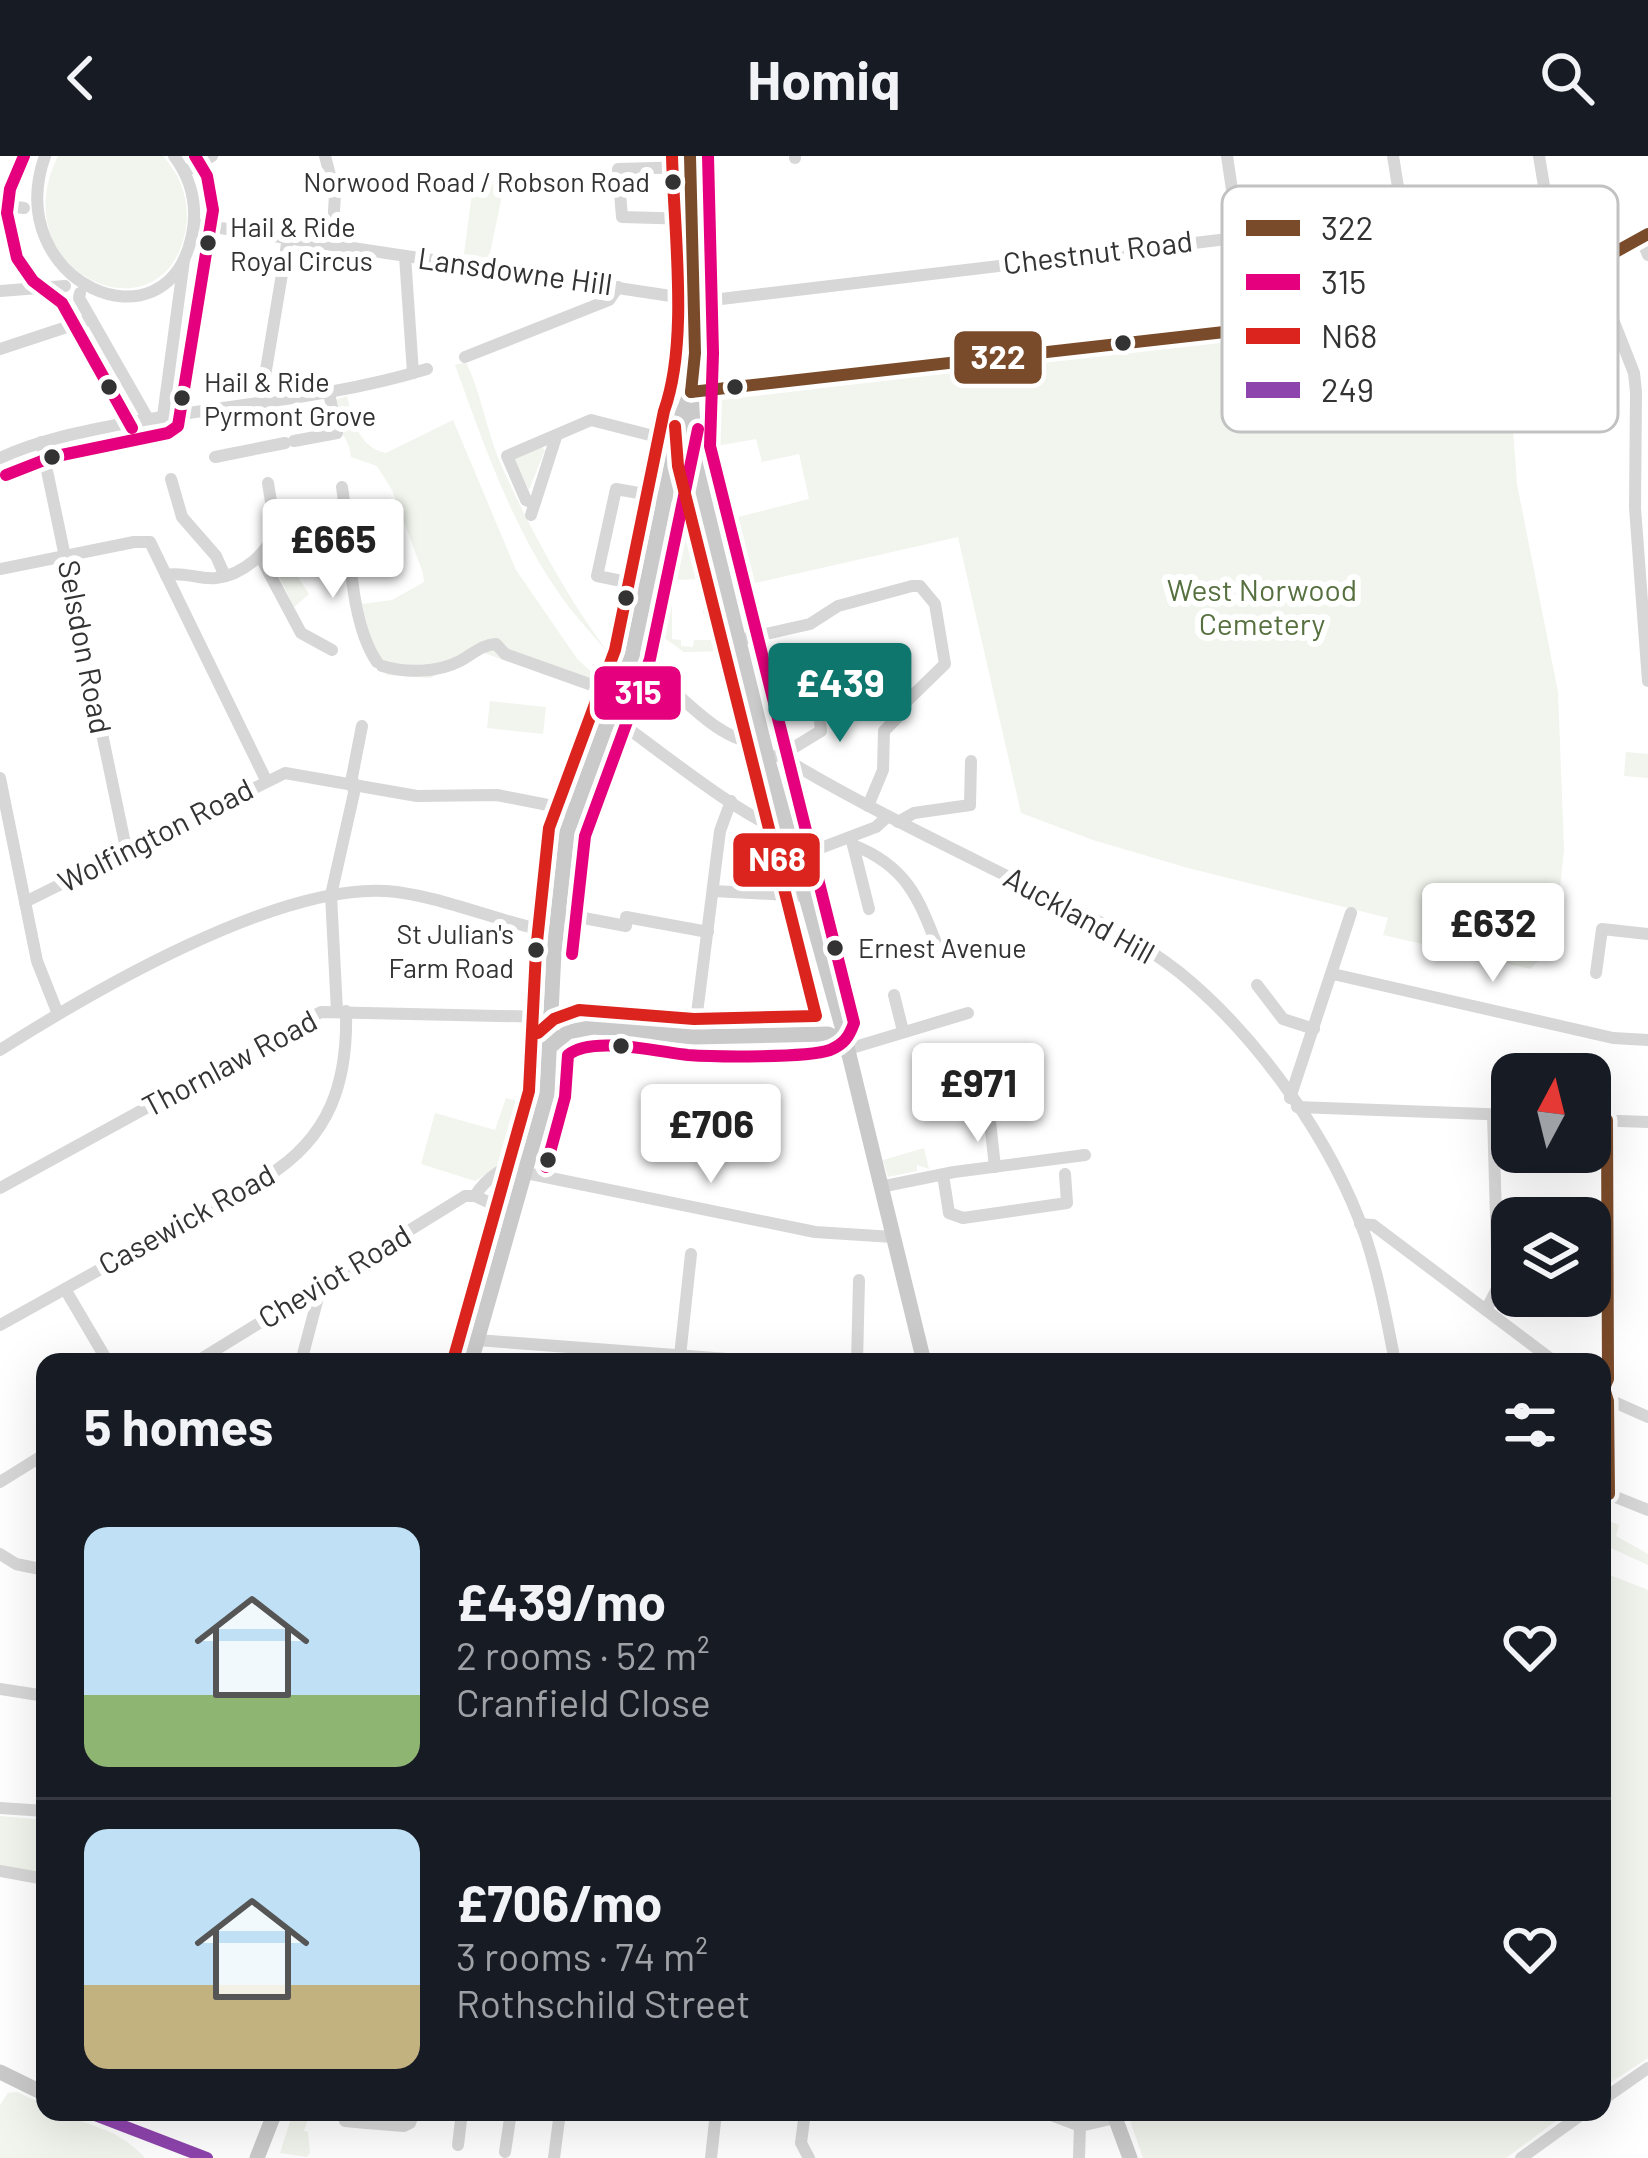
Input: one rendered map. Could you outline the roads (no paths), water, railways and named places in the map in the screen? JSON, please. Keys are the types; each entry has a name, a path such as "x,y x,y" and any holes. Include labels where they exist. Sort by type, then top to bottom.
{"main road":[{"path":"690,161 692,448 922,1353"},
{"path":"473,1353 547,1094 562,854 573,810 632,655 684,406 692,392"},
{"path":"668,490 686,478 700,483"},
{"path":"820,1034 832,1028 836,1012"},
{"path":"551,1014 578,1028 694,1037 820,1034 837,1037 845,1050"},
{"path":"551,1046 578,1028"},
{"path":"2,2077 36,2090"},
{"path":"110,2121 207,2158"},
{"path":"256,2158 271,2121"},
{"path":"1116,2121 1130,2158"}],"street":[{"path":"31,249 24,208 32,178 45,156"},
{"path":"155,418 194,224 192,191 186,171 174,156"},
{"path":"186,171 212,156"},
{"path":"325,156 334,194 332,245"},
{"path":"1227,156 1231,186"},
{"path":"1393,156 1398,186"},
{"path":"1539,156 1544,186"},
{"path":"690,161 618,169 622,217 692,219"},
{"path":"0,205 24,208"},
{"name":"Lansdowne Hill","path":"194,224 694,299"},
{"path":"1618,251 1645,236 1648,255"},
{"path":"261,400 288,238"},
{"name":"Chestnut Road","path":"694,299 706,302 1222,239"},
{"path":"0,458 41,442 155,418 329,393 420,371 402,258"},
{"path":"31,289 48,274 80,292 112,297 139,292 170,276 184,260"},
{"path":"170,276 182,294"},
{"path":"0,291 64,286"},
{"path":"465,357 609,300 618,286"},
{"path":"80,292 91,320 155,418"},
{"path":"0,349 91,320"},
{"path":"1618,332 1642,411 1635,508 1648,681"},
{"path":"692,392 1222,333"},
{"path":"215,457 338,433 329,393"},
{"path":"556,437 532,509 507,456 591,420 677,442"},
{"name":"Selsdon Road","path":"41,442 127,853"},
{"path":"171,479 182,517 216,556 225,576"},
{"path":"166,575 225,576 260,556 275,527 268,483"},
{"path":"342,487 343,517 367,648 379,664 416,670 446,667 485,645 496,644 505,654 622,686"},
{"path":"647,586 597,576 616,489 668,490"},
{"path":"275,527 343,517"},
{"path":"0,569 147,541 266,779"},
{"path":"260,556 302,633 332,650"},
{"path":"739,640 810,624 838,606 916,585 934,601 945,664 884,731 883,770 868,806"},
{"name":"Auckland Hill","path":"632,655 700,714 743,741 1089,916 1178,972 1244,1036 1322,1144 1360,1224 1393,1353"},
{"path":"772,752 821,730 818,700"},
{"path":"612,717 731,801 790,833"},
{"name":"Casewick Road","path":"0,1325 266,1177 304,1149 323,1124 340,1086 346,1054 331,895 354,793 362,726"},
{"path":"796,857 852,842 893,819 970,806 971,761"},
{"name":"Wolfington Road","path":"25,902 266,779 296,773 419,796 496,795 573,810"},
{"path":"0,778 40,974 58,1014"},
{"path":"694,1037 720,831 731,801"},
{"path":"702,828 720,831"},
{"path":"852,842 869,909"},
{"path":"852,842 914,887 938,949"},
{"path":"0,1050 93,992 259,916 331,895 393,892 556,933"},
{"path":"713,892 806,896"},
{"path":"557,914 626,926 626,917 708,932"},
{"path":"1351,914 1294,1102 1491,1114"},
{"path":"1596,973 1602,929 1648,934"},
{"path":"1334,974 1613,1038 1648,1040"},
{"path":"1257,986 1283,1019 1314,1030"},
{"path":"894,995 903,1031"},
{"path":"845,1050 968,1012"},
{"name":"Thornlaw Road","path":"1,1185 316,1014 551,1014"},
{"path":"982,1049 994,1167"},
{"path":"1611,1120 1648,1122"},
{"path":"880,1187 1085,1155"},
{"name":"Cheviot Road","path":"211,1353 464,1196 475,1196 483,1184 518,1161 527,1167"},
{"path":"527,1167 814,1232 893,1237"},
{"path":"1486,1310 1498,1287 1495,1173"},
{"path":"1606,1173 1608,1353"},
{"path":"943,1175 949,1213 963,1218 1067,1203 1065,1174"},
{"path":"475,1196 514,1214"},
{"path":"1360,1224 1369,1222 1543,1353"},
{"path":"680,1353 691,1254"},
{"path":"857,1353 860,1280"},
{"path":"304,1353 320,1286"},
{"path":"65,1289 103,1353"},
{"path":"477,1340 642,1353"},
{"path":"1611,1402 1648,1418"},
{"path":"0,1482 36,1460"},
{"path":"1611,1495 1648,1510"},
{"path":"0,1555 36,1568"},
{"path":"0,1689 36,1695"},
{"path":"0,1808 36,1810"},
{"path":"0,1871 36,1878"},
{"path":"1611,2094 1648,2068"},
{"path":"458,2145 461,2121"},
{"path":"505,2152 510,2121"},
{"path":"554,2158 559,2121"},
{"path":"711,2158 715,2121"},
{"path":"804,2121 801,2143 809,2158"},
{"path":"1067,2121 1080,2126 1095,2121"},
{"path":"1521,2158 1572,2121"},
{"path":"1078,2158 1080,2126"}],"place":[{"name":"Norwood Road / Robson Road","path":"673,182"},
{"name":"Hail & Ride Royal Circus","path":"208,243"},
{"name":"Hail & Ride Pyrmont Grove","path":"182,398"},
{"name":"Ernest Avenue","path":"835,948"},
{"name":"St Julian's Farm Road","path":"536,950"}],"park label":[{"name":"West Norwood Cemetery","path":"1262,608"}]}
